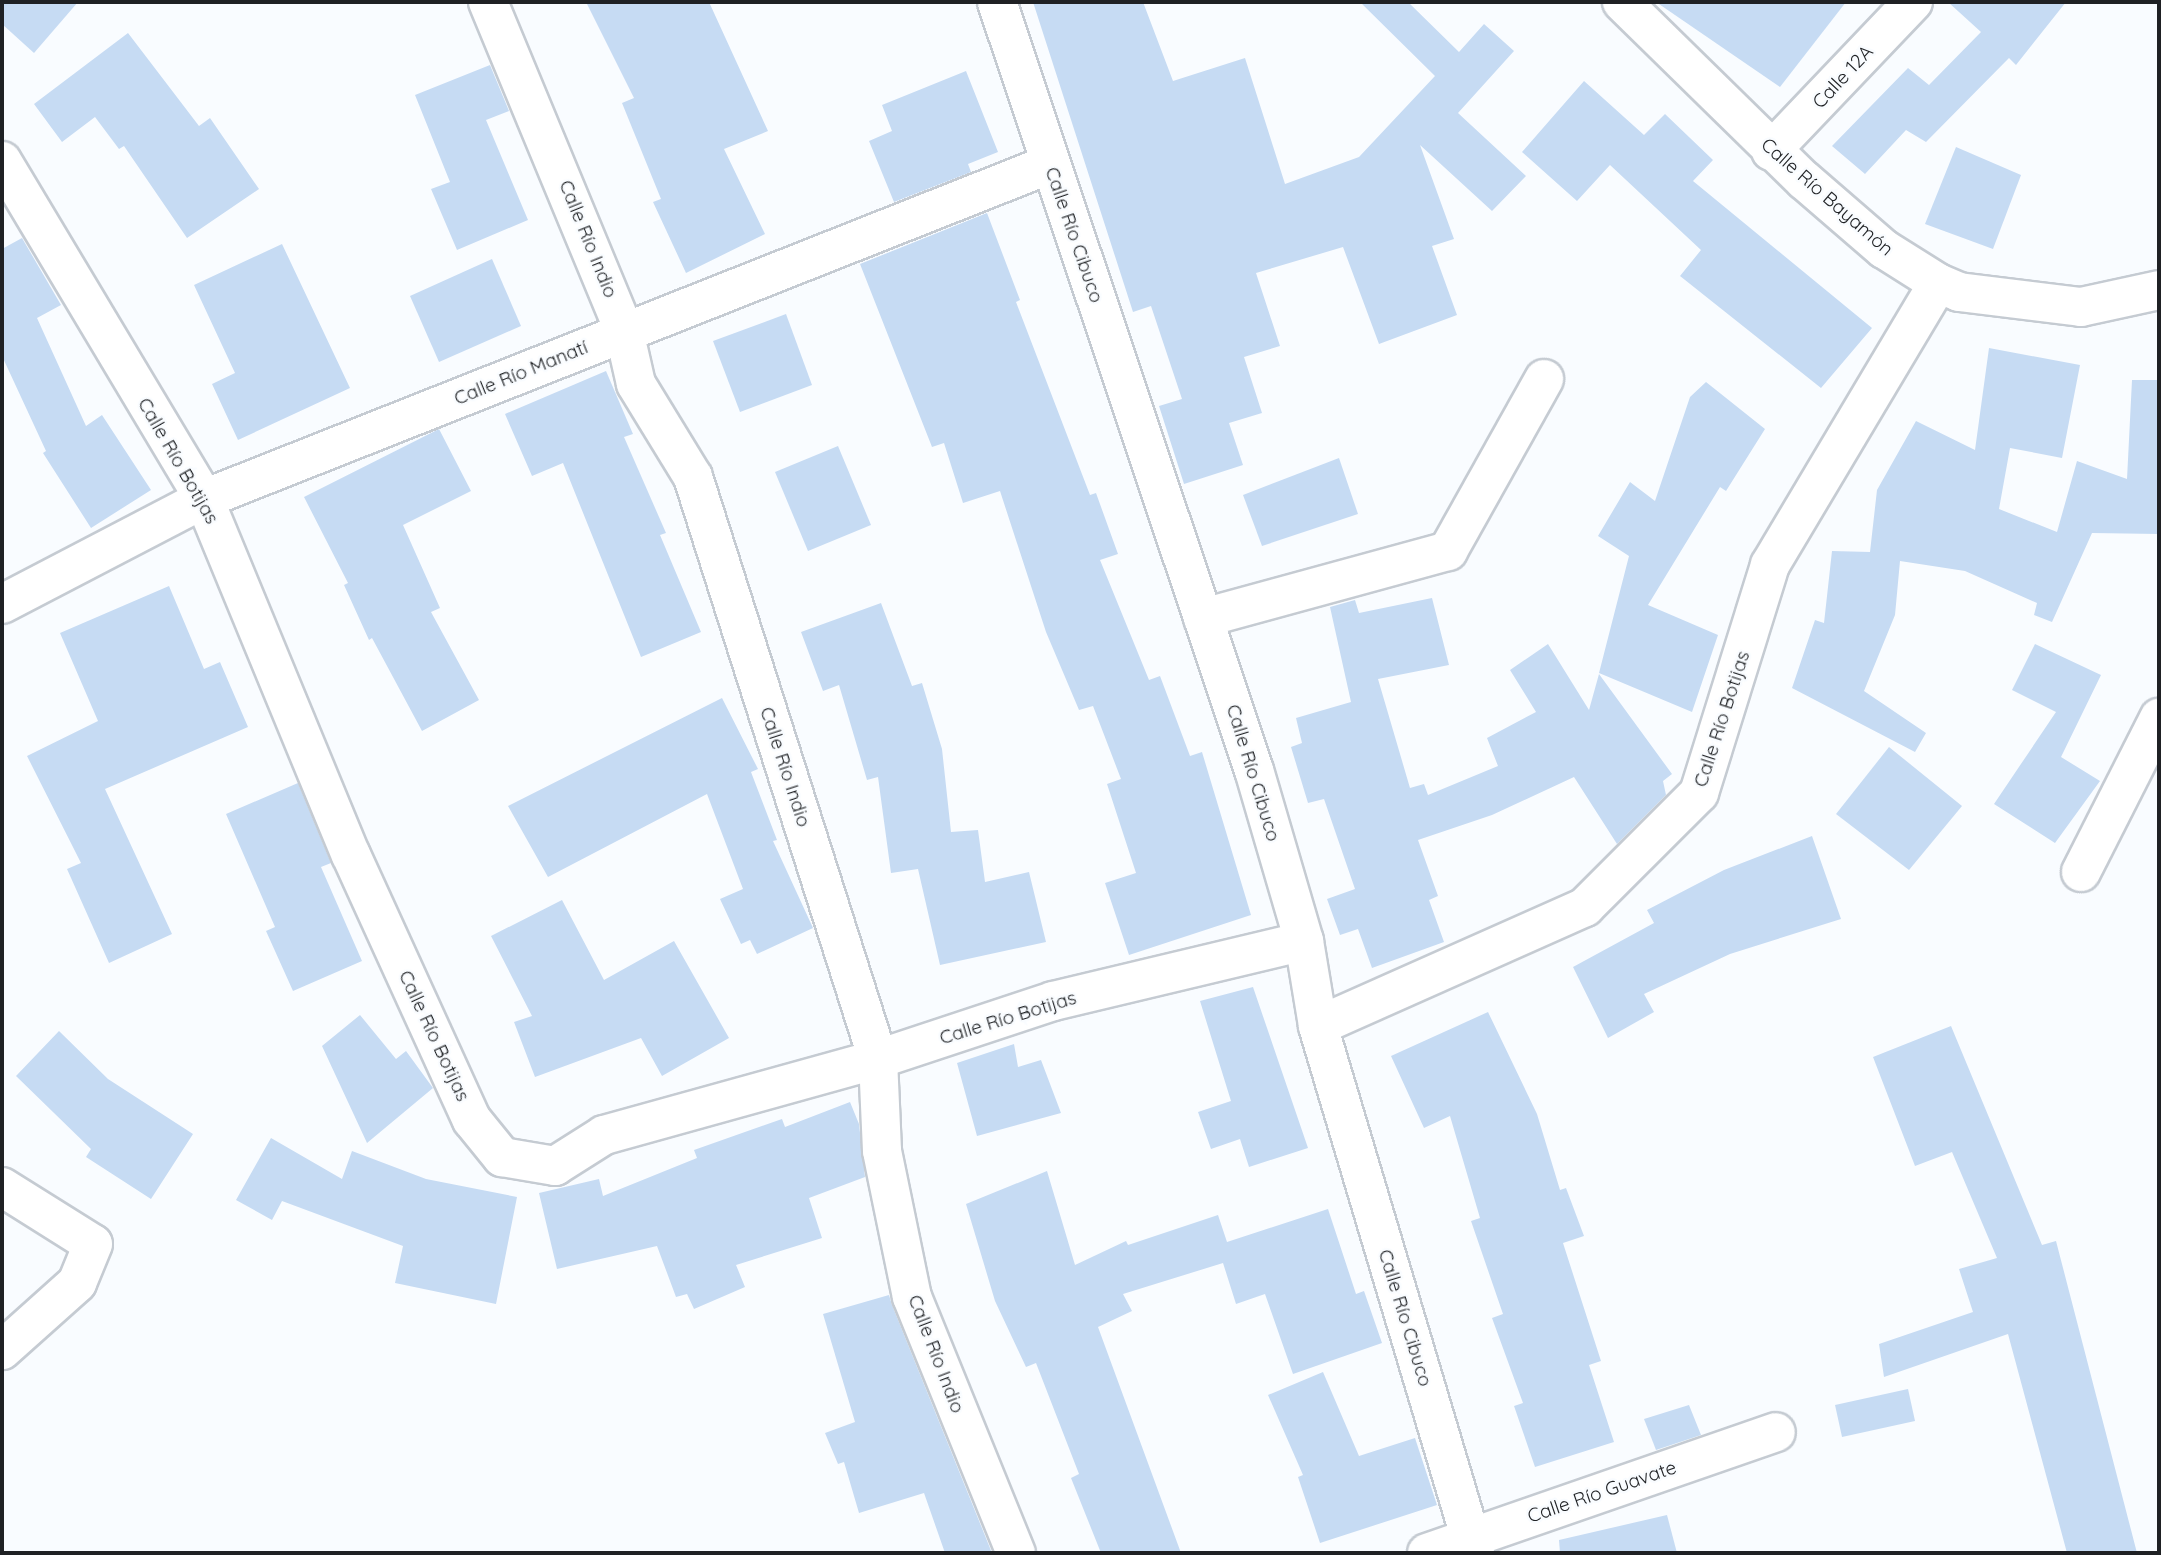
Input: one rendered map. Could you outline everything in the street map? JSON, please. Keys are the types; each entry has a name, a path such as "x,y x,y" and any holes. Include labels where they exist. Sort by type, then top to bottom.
{"street":[{"name":"Calle Río Indio","path":"488,2 624,331 636,384 693,477 878,1059 881,1151 912,1297 1016,1553"},
{"name":"Calle Río Cibuco","path":"997,2 1254,769 1304,941 1318,1026 1472,1546"},
{"name":"Calle Río Bayamón","path":"1622,2 1771,151 1884,249 1938,283 1959,292 2081,307 2159,290"},
{"name":"Calle 12A","path":"1771,151 1913,2"},
{"name":"Calle Río Botijas","path":"2,161 204,499 351,855 472,1120 502,1157 555,1166 604,1135 878,1059 1053,1002 1304,941"},
{"name":"Calle Río Manatí","path":"2,604 204,499 1050,164"},
{"name":"Calle Río Botijas","path":"1318,1026 1586,907 1699,793 1770,565 1938,283"},
{"path":"1203,618 1448,551 1544,379"},
{"path":"2081,872 2159,718"},
{"path":"2,1187 93,1244 77,1283 2,1350"},
{"name":"Calle Río Guavate","path":"1427,1553 1472,1546 1776,1432"}],"building":[{"path":"2,2 78,2 34,53 2,24"},
{"path":"586,2 709,2 768,131 724,149 765,234 686,273 653,202 661,199 622,103 634,98"},
{"path":"1033,2 1143,2 1173,81 1245,58 1285,184 1359,157 1435,76 1360,2 1408,2 1459,52 1484,24 1514,51 1458,113 1526,176 1492,211 1420,145 1454,239 1432,246 1457,315 1379,344 1343,247 1256,273 1280,346 1244,357 1262,413 1229,423 1243,465 1184,484 1159,406 1182,399 1151,306 1133,312"},
{"path":"1656,2 1846,2 1780,87"},
{"path":"1948,2 2066,2 2016,65 2009,58 1926,142 1906,130 1865,174 1832,146 1908,68 1929,85 1981,32"},
{"path":"128,33 199,126 210,118 259,189 187,238 124,146 119,149 95,117 62,142 34,104"},
{"path":"490,65 509,111 486,120 528,220 457,250 431,189 450,182 415,95"},
{"path":"966,71 998,152 968,164 971,172 894,202 869,141 892,131 882,105"},
{"path":"1584,81 1644,135 1665,114 1713,160 1693,181 1872,328 1821,388 1680,276 1701,250 1610,165 1577,201 1522,152"},
{"path":"1956,147 2021,175 1993,249 1925,224"},
{"path":"987,213 1020,300 1016,302 1090,495 1096,493 1118,554 1100,560 1149,680 1160,676 1190,756 1202,752 1251,915 1129,955 1105,883 1136,873 1107,784 1121,779 1093,706 1079,710 1046,632 1000,491 963,503 944,443 932,447 860,264"},
{"path":"22,238 61,305 37,318 86,426 102,415 151,490 91,528 43,453 46,451 2,356 2,249"},
{"path":"282,244 350,388 238,440 212,384 235,373 194,285"},
{"path":"492,259 521,326 439,362 410,296"},
{"path":"786,314 812,385 740,412 713,341"},
{"path":"1989,348 2080,365 2062,458 2010,448 1999,509 2057,532 2077,461 2127,479 2132,380 2159,380 2159,534 2092,533 2052,622 2034,615 2037,603 1965,571 1900,561 1895,615 1864,691 1926,733 1915,752 1792,688 1815,620 1824,623 1832,551 1870,552 1877,490 1916,421 1975,450"},
{"path":"606,371 633,434 624,437 666,533 660,535 701,632 641,657 563,463 532,476 505,414"},
{"path":"1706,382 1765,429 1726,491 1720,487 1648,605 1718,635 1692,712 1599,673 1629,556 1598,536 1630,482 1655,501 1690,397"},
{"path":"439,429 471,491 403,525 440,608 431,612 479,700 422,731 372,638 369,640 344,585 348,583 304,497"},
{"path":"838,446 871,525 808,551 775,472"},
{"path":"1339,458 1358,514 1262,546 1243,495"},
{"path":"169,586 204,669 220,662 248,727 105,789 172,934 109,963 67,869 81,863 27,756 98,721 60,633"},
{"path":"1432,598 1449,665 1378,679 1410,788 1424,784 1428,795 1498,766 1487,738 1536,712 1510,670 1548,644 1589,710 1599,674 1672,774 1663,781 1666,795 1617,844 1574,777 1492,815 1418,840 1438,896 1429,900 1444,942 1372,968 1358,929 1340,935 1327,899 1355,889 1324,799 1308,803 1291,747 1302,743 1296,718 1351,702 1330,607 1355,600 1359,613"},
{"path":"881,603 912,686 922,683 942,749 951,832 978,830 985,882 1029,872 1046,942 940,965 918,869 891,873 878,777 867,780 839,685 823,691 801,632"},
{"path":"2035,644 2101,675 2061,757 2100,781 2055,843 1994,804 2056,712 2012,690"},
{"path":"722,698 758,769 751,772 777,840 773,841 813,928 757,954 750,940 741,944 720,899 743,889 707,794 548,877 508,806"},
{"path":"1889,747 1962,806 1909,870 1836,814"},
{"path":"298,783 331,863 321,867 362,961 293,991 266,931 275,927 226,814"},
{"path":"1812,836 1841,919 1730,954 1644,994 1654,1012 1608,1038 1573,967 1654,923 1647,910 1724,870"},
{"path":"562,900 604,980 674,941 729,1038 662,1076 641,1038 535,1077 514,1022 532,1016 491,936"},
{"path":"1253,987 1308,1148 1249,1167 1240,1139 1211,1149 1198,1112 1231,1101 1200,1001"},
{"path":"1488,1012 1537,1114 1560,1190 1566,1188 1584,1236 1563,1243 1601,1361 1589,1365 1614,1442 1535,1467 1514,1406 1523,1403 1492,1318 1503,1314 1471,1221 1480,1218 1450,1116 1424,1128 1391,1056"},
{"path":"360,1015 396,1059 406,1051 433,1088 367,1143 322,1046"},
{"path":"1951,1026 2042,1245 2056,1241 2137,1553 2067,1553 2008,1334 1884,1377 1879,1344 1973,1312 1959,1269 1997,1258 1952,1152 1915,1166 1873,1057"},
{"path":"59,1031 108,1079 193,1134 151,1199 86,1157 91,1149 16,1076"},
{"path":"1014,1044 1018,1067 1041,1060 1061,1113 977,1136 957,1063"},
{"path":"850,1102 859,1124 865,1177 809,1198 822,1238 736,1265 745,1287 694,1309 687,1294 676,1297 657,1246 557,1269 539,1193 599,1179 603,1196 697,1158 694,1150 782,1119 785,1127"},
{"path":"271,1138 342,1179 352,1151 426,1179 517,1197 496,1304 395,1283 403,1246 282,1201 272,1220 236,1200"},
{"path":"1047,1171 1075,1265 1126,1241 1128,1245 1218,1215 1227,1242 1328,1209 1356,1294 1364,1291 1382,1343 1293,1374 1265,1294 1236,1304 1223,1263 1123,1294 1132,1311 1098,1327 1181,1553 1101,1553 1071,1478 1079,1474 1036,1363 1026,1367 995,1301 966,1204"},
{"path":"889,1295 992,1553 945,1553 924,1493 859,1513 844,1462 838,1464 825,1433 855,1422 823,1314"},
{"path":"1323,1372 1359,1456 1415,1438 1437,1505 1320,1543 1298,1477 1303,1475 1268,1395"},
{"path":"1908,1389 1915,1421 1842,1437 1835,1405"},
{"path":"1689,1405 1701,1435 1656,1450 1644,1419"},
{"path":"1667,1515 1677,1553 1560,1553 1559,1540"}]}
